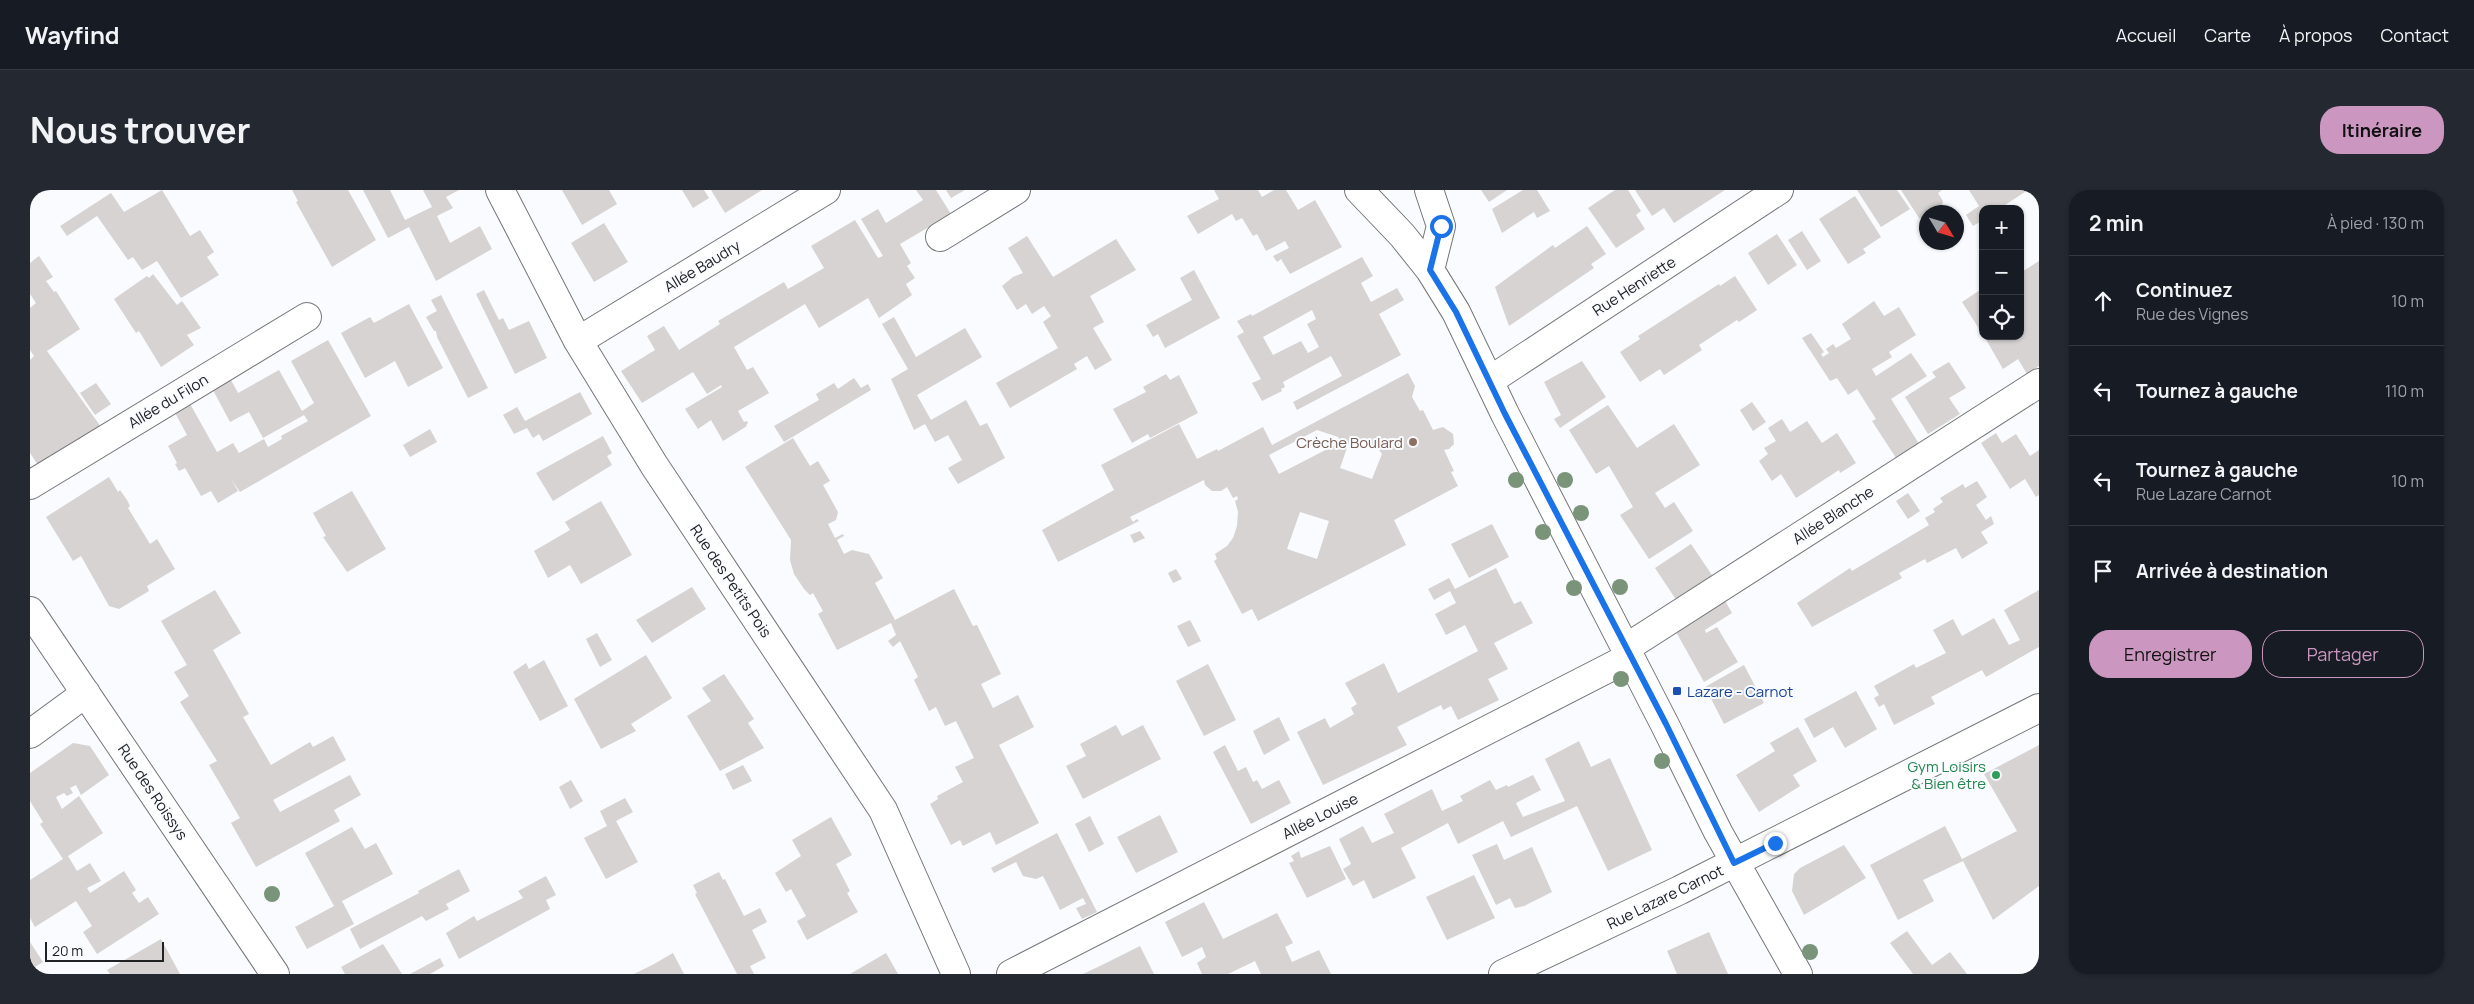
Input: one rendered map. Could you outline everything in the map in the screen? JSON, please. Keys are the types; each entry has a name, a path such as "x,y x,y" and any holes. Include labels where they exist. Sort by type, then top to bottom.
{"street":[{"name":"Rue des Petits Pois","path":"500,190 578,341 654,465 882,810 956,974"},
{"name":"Allée Baudry","path":"578,341 826,190"},
{"path":"940,237 1016,190"},
{"path":"1359,190 1402,235 1430,270 1456,312 1489,381 1734,863 1798,974"},
{"path":"1429,190 1441,226 1430,270"},
{"name":"Rue Henriette","path":"1489,381 1779,190"},
{"name":"Allée du Filon","path":"30,485 307,317"},
{"name":"Allée Blanche","path":"1628,653 2039,383"},
{"name":"Rue des Roissys","path":"30,611 275,974"},
{"name":"Allée Louise","path":"1011,974 1628,653"},
{"path":"30,734 86,693"},
{"name":"Rue Lazare Carnot","path":"1503,974 1734,863 2039,708"}],"building":[{"path":"162,190 190,236 200,230 214,252 207,257 219,275 181,298 157,261 142,270 133,257 128,260 97,216 67,236 60,226 111,193 124,212"},
{"path":"292,190 348,190 376,240 332,267 296,202 298,201"},
{"path":"363,190 390,190 405,220 432,207 423,190 459,190 446,197 453,208 437,216 450,243 480,226 492,249 436,281 409,227 388,238"},
{"path":"562,190 609,190 617,204 582,225"},
{"path":"682,190 704,190 709,198 693,208"},
{"path":"711,190 762,190 725,213"},
{"path":"916,190 936,190 951,214 900,244 911,263 907,266 915,278 906,284 912,295 879,318 868,298 819,328 805,304 734,347 747,370 753,367 769,393 738,411 744,422 747,421 747,426 723,441 711,420 698,429 685,409 722,387 721,385 707,394 693,372 642,403 621,371 655,350 647,336 664,326 679,350 720,324 718,321 784,282 788,289 824,268 811,246 855,220 878,258 883,256 861,219 878,209 886,223 923,200"},
{"path":"946,190 965,190 951,198"},
{"path":"1214,190 1258,190 1262,197 1274,190 1286,190 1298,210 1315,200 1342,247 1290,274 1281,259 1277,262 1273,256 1289,248 1285,241 1266,251 1257,234 1253,236 1242,218 1236,221 1232,214 1198,234 1187,216 1219,199"},
{"path":"1481,190 1507,190 1489,202"},
{"path":"1523,190 1537,190 1550,211 1537,218 1534,212 1502,233 1492,209"},
{"path":"1615,190 1628,190 1641,211 1636,215 1645,229 1616,248 1588,208"},
{"path":"1635,190 1725,190 1674,223 1664,208 1652,216"},
{"path":"1857,190 1897,190 1910,209 1881,227"},
{"path":"1901,190 1942,190 1938,193 1943,201 1942,205 1919,205 1919,218"},
{"path":"1969,190 2028,190 2005,205 1979,206"},
{"path":"1855,196 1881,237 1863,249 1866,253 1848,264 1819,219"},
{"path":"1979,206 1979,222 1973,226 1966,215"},
{"path":"604,223 628,262 594,282 571,243"},
{"path":"1587,226 1606,254 1591,264 1594,268 1509,326 1495,287 1553,245 1555,248"},
{"path":"1802,231 1821,261 1807,270 1788,240"},
{"path":"1777,234 1797,265 1768,285 1748,253"},
{"path":"1027,236 1053,277 1116,239 1136,270 1090,296 1104,322 1093,328 1112,360 1095,370 1087,356 1074,364 1077,369 1010,408 996,383 1058,348 1043,322 1051,316 1044,306 1032,314 1026,304 1017,310 1002,286 1013,277 1023,273 1008,248"},
{"path":"39,256 53,277 46,281 54,292 56,291 80,329 47,351 101,427 38,465 30,453 30,360 34,356 30,350 30,308 36,303 30,294 30,263"},
{"path":"1362,257 1373,276 1361,283 1371,302 1397,288 1404,300 1379,314 1401,355 1297,410 1293,402 1342,376 1331,356 1283,382 1285,387 1281,389 1282,391 1262,401 1252,383 1261,379 1237,336 1244,332 1237,321 1251,314 1252,316","holes":["1312,310 1316,319 1307,324 1319,347 1308,353 1301,341 1273,355 1263,337"]},
{"path":"2039,261 2039,366 2027,374 2018,359 2003,369 1986,340 2024,340 2024,270"},
{"path":"1194,270 1220,318 1165,348 1158,334 1153,337 1146,325 1192,300 1180,278"},
{"path":"153,274 177,305 182,301 201,328 187,335 194,345 161,367 139,331 136,333 114,299 147,276 149,278"},
{"path":"1735,276 1757,310 1739,322 1737,320 1699,345 1702,350 1664,375 1660,369 1640,382 1620,352 1640,339 1638,336 1719,284 1720,286"},
{"path":"484,290 499,320 503,318 509,330 529,321 547,358 515,374 476,294"},
{"path":"1979,291 1979,329 1962,302"},
{"path":"441,295 488,388 468,398 437,337 436,331 434,331 426,317 437,311 431,300"},
{"path":"1874,301 1884,316 1899,307 1916,335 1889,352 1892,357 1872,369 1876,376 1911,353 1927,376 1891,399 1921,447 1898,461 1872,421 1876,419 1857,389 1848,395 1837,378 1830,381 1802,338 1811,333 1824,352 1821,354 1823,357 1829,353 1826,349 1833,344 1836,348 1851,339 1842,324"},
{"path":"409,304 443,368 408,387 395,361 365,378 341,333 370,317 374,323"},
{"path":"894,317 916,357 965,328 982,357 917,395 931,420 966,400 980,426 987,423 1005,458 958,484 948,468 962,460 948,435 935,442 925,424 914,430 891,379 908,369 882,324"},
{"path":"328,340 371,416 240,492 231,479 238,491 218,503 211,491 201,496 185,468 179,471 168,446 187,435 174,411 189,402 217,452 233,443 239,453 264,439 268,447 282,439 281,436 308,421 304,415 263,438 249,412 230,422 213,390 231,380 238,393 279,370 302,411 314,403 291,361"},
{"path":"1582,361 1606,397 1560,428 1554,419 1561,415 1544,382"},
{"path":"1949,362 1966,388 1949,398 1960,414 1928,434 1905,397 1936,377 1932,372"},
{"path":"1408,373 1415,386 1412,397 1420,411 1423,410 1433,430 1443,427 1453,434 1454,444 1449,449 1444,450 1454,471 1451,472 1458,486 1394,520 1406,545 1258,621 1252,609 1242,614 1214,561 1217,559 1215,554 1227,546 1233,538 1237,526 1238,512 1235,501 1238,499 1237,496 1233,498 1227,487 1221,491 1212,491 1205,485 1204,480 1130,517 1133,522 1137,519 1139,521 1058,562 1042,530 1114,490 1101,465 1179,424 1197,459 1217,449 1218,451 1263,427 1272,445","holes":["1317,430 1338,437 1341,442 1279,474 1269,455","1355,439 1378,448 1382,454 1372,479 1340,468 1349,442","1300,512 1329,521 1317,559 1287,549"]},
{"path":"1166,374 1170,380 1179,375 1198,413 1150,438 1148,434 1132,443 1113,409 1146,392 1143,387"},
{"path":"854,378 861,388 868,384 871,390 784,442 774,426 819,400 816,394 834,383 838,389"},
{"path":"96,383 111,404 95,415 80,393"},
{"path":"580,392 592,414 543,441 539,434 533,438 527,428 514,434 503,415 517,407 525,421"},
{"path":"1752,402 1766,422 1753,431 1740,410"},
{"path":"1608,405 1637,448 1674,424 1700,465 1655,493 1665,508 1674,502 1693,531 1649,559 1620,515 1633,507 1609,466 1596,474 1569,430"},
{"path":"1782,419 1790,432 1807,421 1822,443 1837,433 1856,463 1840,473 1839,470 1796,498 1781,474 1772,481 1759,461 1768,454 1764,448 1776,441 1768,428"},
{"path":"430,429 437,442 410,457 403,445"},
{"path":"1996,433 2002,443 2016,434 2030,456 2039,450 2039,495 2036,497 2025,479 2010,489 1981,443"},
{"path":"603,436 612,453 607,456 612,465 553,501 536,473"},
{"path":"793,438 810,466 818,461 830,481 823,485 838,512 836,520 828,524 835,538 843,534 844,536 837,540 844,554 852,550 869,554 883,578 875,583 895,620 954,589 973,626 977,625 1001,674 981,684 993,708 1018,695 1034,727 999,745 1039,823 996,845 990,832 963,846 960,840 951,845 930,804 938,799 937,796 963,782 955,767 974,758 956,721 945,726 936,707 929,711 914,680 918,677 900,641 893,647 888,641 896,635 891,623 837,650 818,614 823,611 813,593 810,595 804,589 794,574 790,560 791,540 745,467"},
{"path":"109,477 118,492 120,490 127,500 130,506 128,508 150,544 157,539 175,569 147,586 149,591 119,609 109,606 81,556 73,561 46,517"},
{"path":"1977,481 1987,497 1976,505 1986,520 1991,516 1994,524 1981,532 1988,543 1962,559 1956,548 1927,563 1925,559 1899,573 1902,578 1812,627 1797,603 1850,568 1852,571 1929,525 1925,518 1935,512 1933,509 1943,502 1940,498 1963,484 1965,488"},
{"path":"352,491 386,549 347,572 323,537 326,536 313,513"},
{"path":"1908,493 1920,511 1908,519 1896,501"},
{"path":"601,501 632,555 581,584 570,565 548,578 534,551 570,530 565,522"},
{"path":"1492,524 1509,557 1469,578 1451,544"},
{"path":"1140,531 1145,538 1134,543 1130,535"},
{"path":"1691,544 1714,578 1677,601 1655,568"},
{"path":"1496,568 1514,604 1521,601 1533,623 1494,643 1508,669 1488,679 1499,700 1458,720 1451,706 1443,710 1441,705 1397,727 1407,745 1323,785 1297,732 1325,718 1330,728 1354,714 1351,708 1357,704 1345,683 1384,663 1398,693 1478,651 1465,625 1446,635 1435,614 1456,603 1450,591 1434,600 1428,589 1449,578 1455,589"},
{"path":"1176,569 1182,579 1173,583 1168,573"},
{"path":"692,587 706,609 652,643 636,620"},
{"path":"215,590 241,633 213,650 249,714 243,717 271,765 310,742 313,747 333,736 346,760 273,800 280,812 350,775 361,795 334,810 340,821 256,867 231,823 240,818 209,765 217,761 180,702 189,696 174,672 187,665 161,621"},
{"path":"2039,590 2039,647 1986,677 1982,670 1931,697 1935,704 1894,725 1884,704 1879,707 1874,698 1879,695 1874,686 1914,664 1916,668 1946,653 1933,630 1953,619 1962,636 1994,618 2009,645 2020,640 2004,610"},
{"path":"1724,599 1732,613 1705,630 1706,633 1717,627 1738,662 1704,682 1675,630"},
{"path":"1190,620 1201,641 1188,647 1177,626"},
{"path":"597,633 612,660 600,667 586,639"},
{"path":"646,655 672,698 631,724 636,731 601,749 574,699"},
{"path":"544,660 568,706 540,721 513,672 526,663 529,669"},
{"path":"1208,664 1236,720 1204,736 1176,681"},
{"path":"1744,665 1764,703 1724,724 1705,687"},
{"path":"724,674 754,719 748,723 764,748 720,771 687,716 711,701 702,688"},
{"path":"1856,691 1877,729 1845,748 1833,727 1814,738 1804,719"},
{"path":"1279,717 1290,740 1264,755 1253,731"},
{"path":"1116,725 1122,736 1143,725 1161,759 1083,799 1066,766 1086,756 1080,744"},
{"path":"1798,727 1817,761 1793,775 1800,786 1759,812 1736,775 1775,751 1770,743"},
{"path":"1579,741 1591,767 1610,758 1652,850 1608,871 1577,806 1511,837 1503,821 1458,844 1448,823 1401,848 1416,878 1373,899 1364,880 1353,886 1343,869 1351,864 1339,839 1363,826 1372,843 1394,833 1384,814 1432,789 1442,811 1463,801 1460,796 1490,780 1496,790 1507,785 1508,787 1533,775 1541,790 1516,803 1523,817 1565,801 1545,759"},
{"path":"73,743 90,746 109,775 81,795 76,785 70,788 73,793 67,796 64,793 56,797 62,809 79,796 103,833 68,856 77,871 90,863 101,881 87,888 90,893 124,871 136,890 132,893 139,903 148,897 159,914 97,954 83,932 92,926 76,901 35,927 30,918 30,880 63,859 40,824 43,822 30,801 30,773"},
{"path":"1225,745 1238,771 1246,767 1253,782 1257,780 1262,789 1279,780 1291,803 1251,824 1213,752"},
{"path":"2039,745 2039,886 1993,920 1962,859 2017,831 1984,774"},
{"path":"743,765 752,781 733,790 725,774"},
{"path":"571,780 583,801 570,809 559,787"},
{"path":"625,798 633,812 616,821 638,862 606,879 584,838 607,826 600,811"},
{"path":"1160,815 1178,852 1136,873 1117,837"},
{"path":"1090,816 1104,844 1089,852 1075,824"},
{"path":"831,817 852,855 836,864 850,891 847,893 858,912 807,940 797,921 806,916 791,889 786,892 775,873 801,856 792,840"},
{"path":"1945,826 1963,861 1923,880 1934,901 1898,920 1870,865"},
{"path":"352,827 365,849 376,843 393,874 342,901 354,924 307,949 295,927 334,906 305,853"},
{"path":"1057,833 1097,912 1082,919 1076,908 1086,904 1083,898 1060,910 1043,876 1036,879 1023,876 1016,862 994,873 991,868"},
{"path":"1497,844 1504,860 1532,847 1552,892 1524,906 1515,908 1510,898 1496,905 1472,855"},
{"path":"1844,845 1866,878 1804,915 1792,891 1794,874 1800,868"},
{"path":"1330,846 1346,879 1307,898 1289,863 1294,861 1291,856 1299,851 1301,858"},
{"path":"459,869 470,891 446,904 449,909 426,921 422,916 360,949 350,929 419,893 418,891"},
{"path":"719,872 723,880 725,879 744,916 760,908 767,922 752,930 766,958 750,966 754,974 737,974 695,894 697,893 693,885"},
{"path":"1474,875 1495,918 1447,940 1426,897"},
{"path":"546,876 556,895 546,900 550,909 459,959 446,933 474,916 477,921 523,898 518,891"},
{"path":"1204,902 1223,939 1277,913 1293,943 1285,947 1292,962 1319,950 1331,974 1261,974 1255,961 1228,974 1202,974 1197,963 1206,957 1202,947 1182,957 1165,922"},
{"path":"1907,931 1932,965 1950,952 1967,974 1913,974 1890,943"},
{"path":"1709,932 1728,974 1677,974 1667,951"},
{"path":"161,939 180,974 110,974 107,970"},
{"path":"30,942 43,962 30,970"},
{"path":"383,944 402,974 345,974 341,967"},
{"path":"1140,946 1154,974 1083,974 1102,965"},
{"path":"673,953 684,974 634,974 654,964"},
{"path":"886,953 898,974 850,974"},
{"path":"440,958 444,966 430,974 410,974"}],"place":[{"name":"Crèche Boulard","path":"1413,442"},
{"name":"Lazare - Carnot","path":"1677,691"},
{"name":"Gym Loisirs & Bien être","path":"1996,775"}],"route":[{"path":"1441,226 1430,270 1456,312 1505,414 1666,724 1734,863 1775,843"}]}
